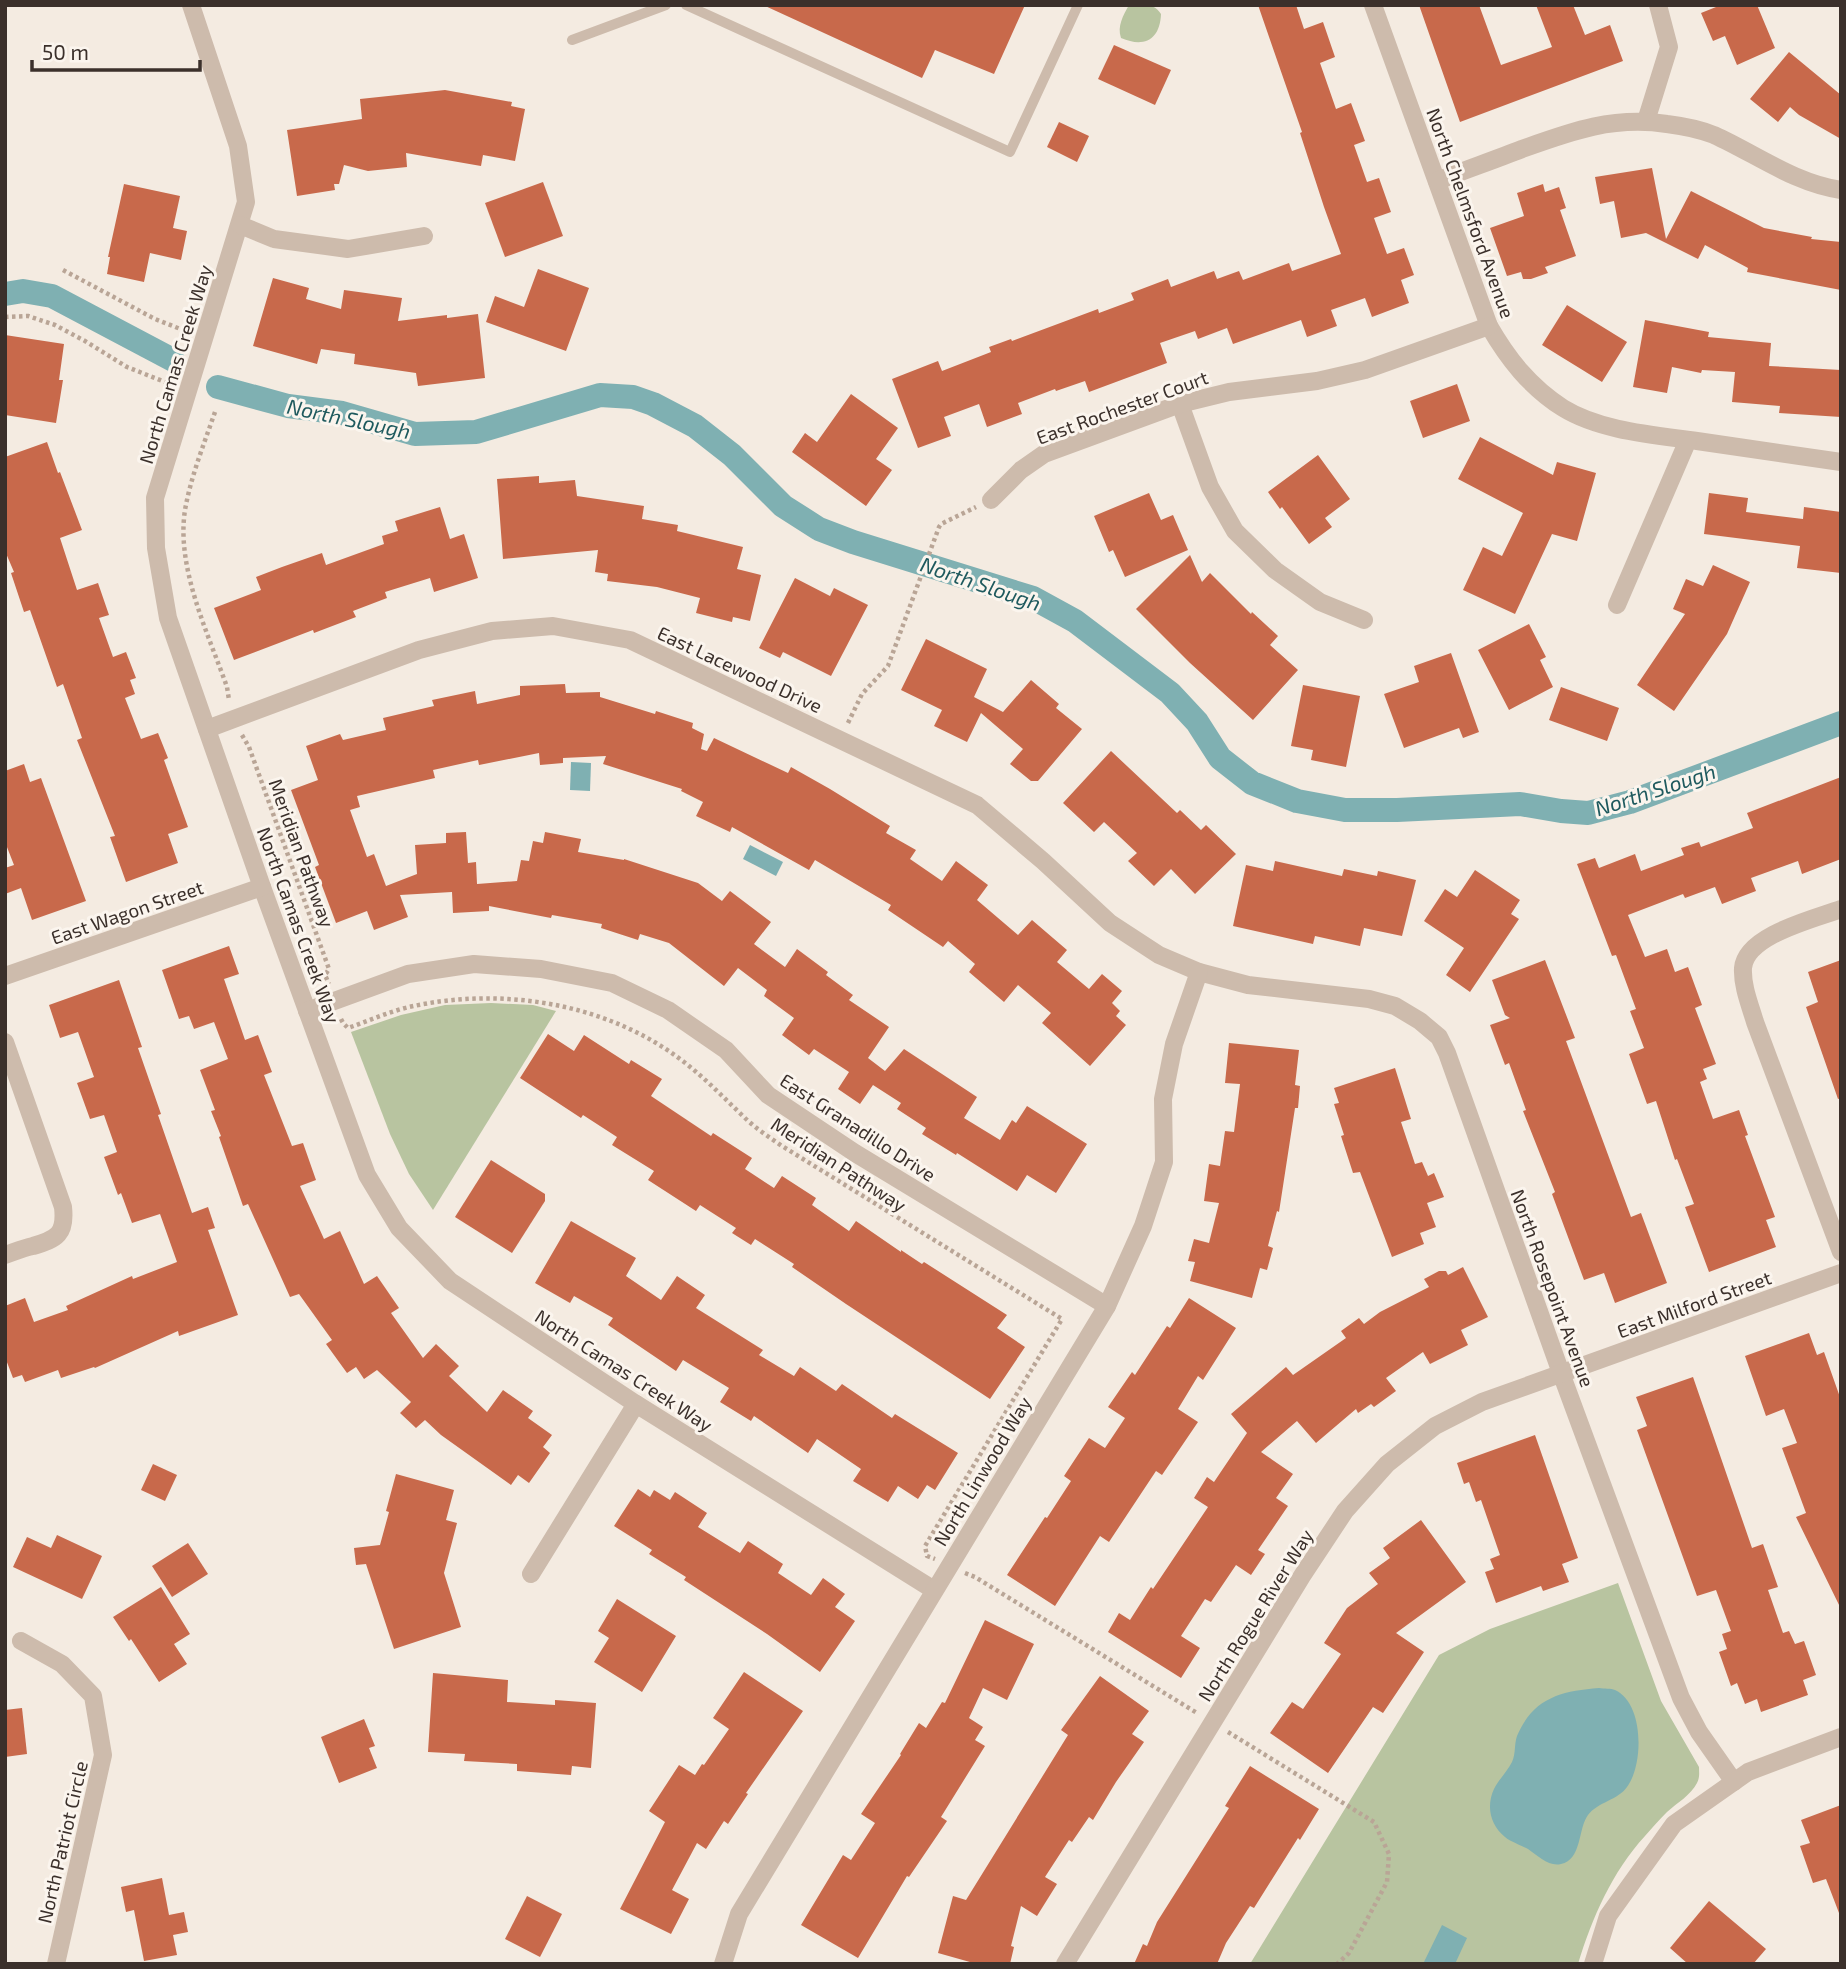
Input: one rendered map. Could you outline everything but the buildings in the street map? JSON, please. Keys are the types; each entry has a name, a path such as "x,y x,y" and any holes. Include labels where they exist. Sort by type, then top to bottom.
{"street":[{"name":"North Camas Creek Way","path":"191,5 239,146 246,202 155,498 156,548 168,618 367,1175 399,1228 450,1281 636,1404 934,1590"},
{"name":"North Chelmsford Avenue","path":"1374,5 1489,326 1518,372 1542,394 1566,410 1612,428 1841,462"},
{"path":"1646,121 1669,47 1658,5"},
{"path":"1437,180 1568,133 1618,121 1646,121 1687,127 1713,135 1793,176 1826,188 1841,190"},
{"path":"240,225 274,239 348,249 424,236"},
{"name":"East Rochester Court","path":"991,500 1021,470 1044,454 1180,404 1229,391 1317,381 1365,370 1489,326"},
{"path":"1180,404 1210,487 1235,531 1275,570 1320,602 1364,620"},
{"path":"1617,605 1688,440"},
{"name":"East Lacewood Drive","path":"207,729 419,650 492,631 553,626 630,640 977,805 1110,923 1159,955 1199,972"},
{"name":"East Wagon Street","path":"5,976 262,887"},
{"path":"1841,909 1774,934 1751,950 1743,967 1755,1021 1841,1252"},
{"name":"East Granadillo Drive","path":"307,1011 408,974 474,964 541,969 612,982 668,1010 726,1050 768,1095 855,1153 1107,1306"},
{"name":"North Linwood Way","path":"723,1964 739,1914 1107,1306 1143,1226 1164,1162 1163,1099 1174,1044 1199,972"},
{"name":"North Rosepoint Avenue","path":"1199,972 1248,985 1369,999 1395,1006 1420,1021 1439,1037 1681,1698 1699,1732 1734,1782"},
{"path":"5,1042 63,1207 64,1219 61,1232 54,1238 5,1255"},
{"name":"East Milford Street","path":"1561,1373 1841,1273"},
{"name":"North Rogue River Way","path":"1065,1964 1295,1587 1345,1511 1387,1464 1435,1426 1482,1402 1561,1373"},
{"path":"531,1574 636,1404"},
{"name":"North Patriot Circle","path":"20,1641 62,1664 93,1696 103,1755 56,1964"},
{"path":"1593,1964 1608,1916 1674,1824 1748,1772 1841,1737"}],"lane":[{"path":"572,40 666,5"},
{"path":"686,5 1010,152 1078,5"}],"path":[{"path":"63,270 155,319 188,332"},
{"path":"5,317 28,316 55,325 128,368 171,385"},
{"path":"207,410 215,412 191,485 183,534 188,575 227,687 227,695"},
{"path":"848,724 862,694 888,666 941,524 991,500"},
{"name":"Meridian Pathway","path":"244,740 249,747 329,969 325,975"},
{"name":"Meridian Pathway","path":"343,1023 348,1028 428,1003 498,999 558,1006 623,1027 683,1062 745,1118 782,1146 1062,1319 925,1546 927,1556"},
{"path":"967,1574 1201,1716"},
{"path":"1229,1733 1374,1822 1389,1854 1387,1882 1349,1953 1337,1964"}],"green space":[{"path":"1129,5 1151,6 1161,14 1158,30 1149,40 1137,42 1121,38 1120,25"},
{"path":"445,1005 533,1005 556,1011 433,1210 409,1174 390,1134 351,1032 401,1015"},
{"path":"1618,1583 1661,1701 1699,1767 1699,1777 1684,1799 1661,1818 1633,1850 1613,1880 1578,1964 1250,1964 1439,1655 1490,1629"}],"water":[{"path":"571,762 591,763 590,791 570,790"},
{"path":"750,845 783,862 776,876 743,859"},
{"path":"1599,1688 1615,1690 1625,1697 1632,1707 1638,1735 1633,1777 1623,1791 1588,1815 1573,1856 1561,1864 1552,1864 1507,1839 1500,1832 1491,1815 1490,1802 1496,1785 1512,1762 1517,1736 1531,1713 1561,1694"},
{"path":"1442,1925 1467,1938 1455,1964 1423,1964"}],"waterway":[{"name":"North Slough","path":"5,294 23,291 52,296 173,360"},
{"name":"North Slough","path":"218,387 288,406 342,413 415,434 476,432 600,395 633,397 653,404 695,426 732,455 783,506 819,529 1033,598 1075,621 1170,693 1197,722 1220,758 1252,783 1297,801 1345,810 1520,804 1588,813 1630,802 1841,723"}]}
